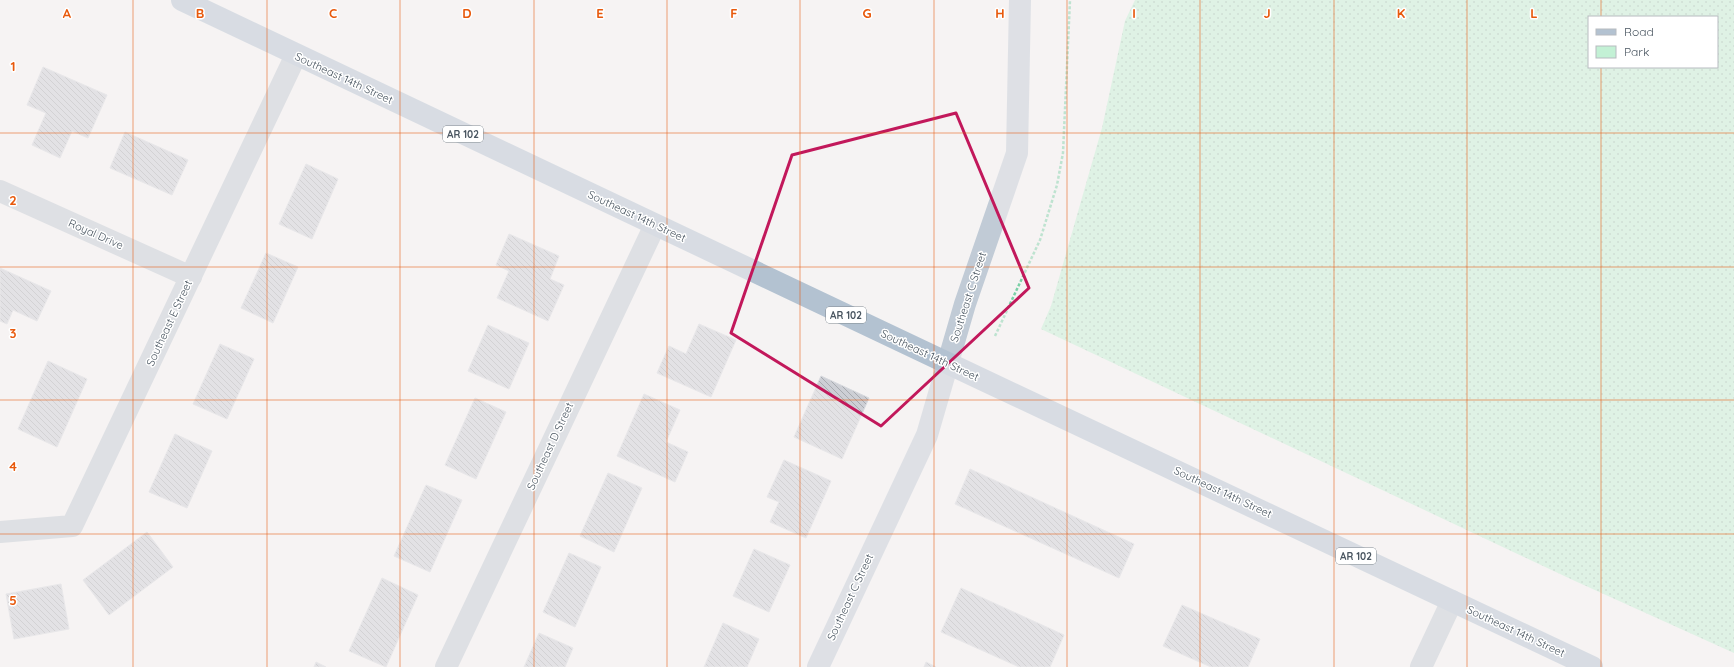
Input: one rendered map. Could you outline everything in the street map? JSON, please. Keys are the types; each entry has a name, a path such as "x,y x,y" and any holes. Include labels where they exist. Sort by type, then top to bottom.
{"main road":[{"name":"Southeast 14th Street","path":"182,0 1592,667"}],"street":[{"name":"Southeast C Street","path":"818,667 927,435 965,304 1017,153 1020,0"},
{"name":"Southeast E Street","path":"0,532 72,526 296,55"},
{"name":"Royal Drive","path":"0,191 191,277"},
{"name":"Southeast D Street","path":"446,667 655,225"},
{"path":"1421,667 1452,601"}],"path":[{"path":"996,336 1040,240 1057,185 1063,153 1070,0"}],"highlighted area":[{"path":"956,113 1029,288 881,426 731,333 792,155"}],"green space":[{"path":"1135,0 1734,0 1734,653 1575,581 1041,329 1051,306 1102,128 1125,21"}],"building":[{"path":"43,67 107,95 88,138 72,131 60,158 32,145 46,113 27,105"},
{"path":"125,132 188,160 172,195 110,168"},
{"path":"306,164 338,179 312,239 279,224"},
{"path":"509,234 559,256 550,279 564,285 548,321 497,298 509,271 496,265"},
{"path":"266,253 298,267 273,323 241,308"},
{"path":"0,268 51,291 37,321 13,310 7,324 0,321"},
{"path":"699,324 736,340 711,397 657,373 669,346 686,354"},
{"path":"488,325 529,343 509,389 468,371"},
{"path":"220,344 254,359 227,419 193,404"},
{"path":"48,361 87,379 57,447 18,429"},
{"path":"821,376 869,398 842,459 794,437"},
{"path":"644,394 680,410 666,442 688,452 675,482 617,456"},
{"path":"475,398 506,412 476,479 445,465"},
{"path":"175,434 212,451 187,508 149,492"},
{"path":"784,460 831,481 806,538 770,522 779,502 767,497"},
{"path":"970,469 1134,544 1119,578 955,504"},
{"path":"608,473 642,488 614,552 580,536"},
{"path":"426,485 462,500 430,572 394,556"},
{"path":"147,532 173,567 109,615 83,580"},
{"path":"754,549 790,565 769,612 733,596"},
{"path":"569,553 601,567 575,627 543,612"},
{"path":"382,578 418,595 386,667 349,651"},
{"path":"61,584 69,629 14,639 6,594"},
{"path":"961,588 1064,635 1050,667 1019,667 941,632"},
{"path":"1182,605 1260,639 1248,667 1211,667 1163,646"},
{"path":"723,623 759,639 747,667 704,667"},
{"path":"539,633 573,648 565,667 524,667"},
{"path":"316,662 326,667 314,667"},
{"path":"926,662 936,667 924,667"}]}
